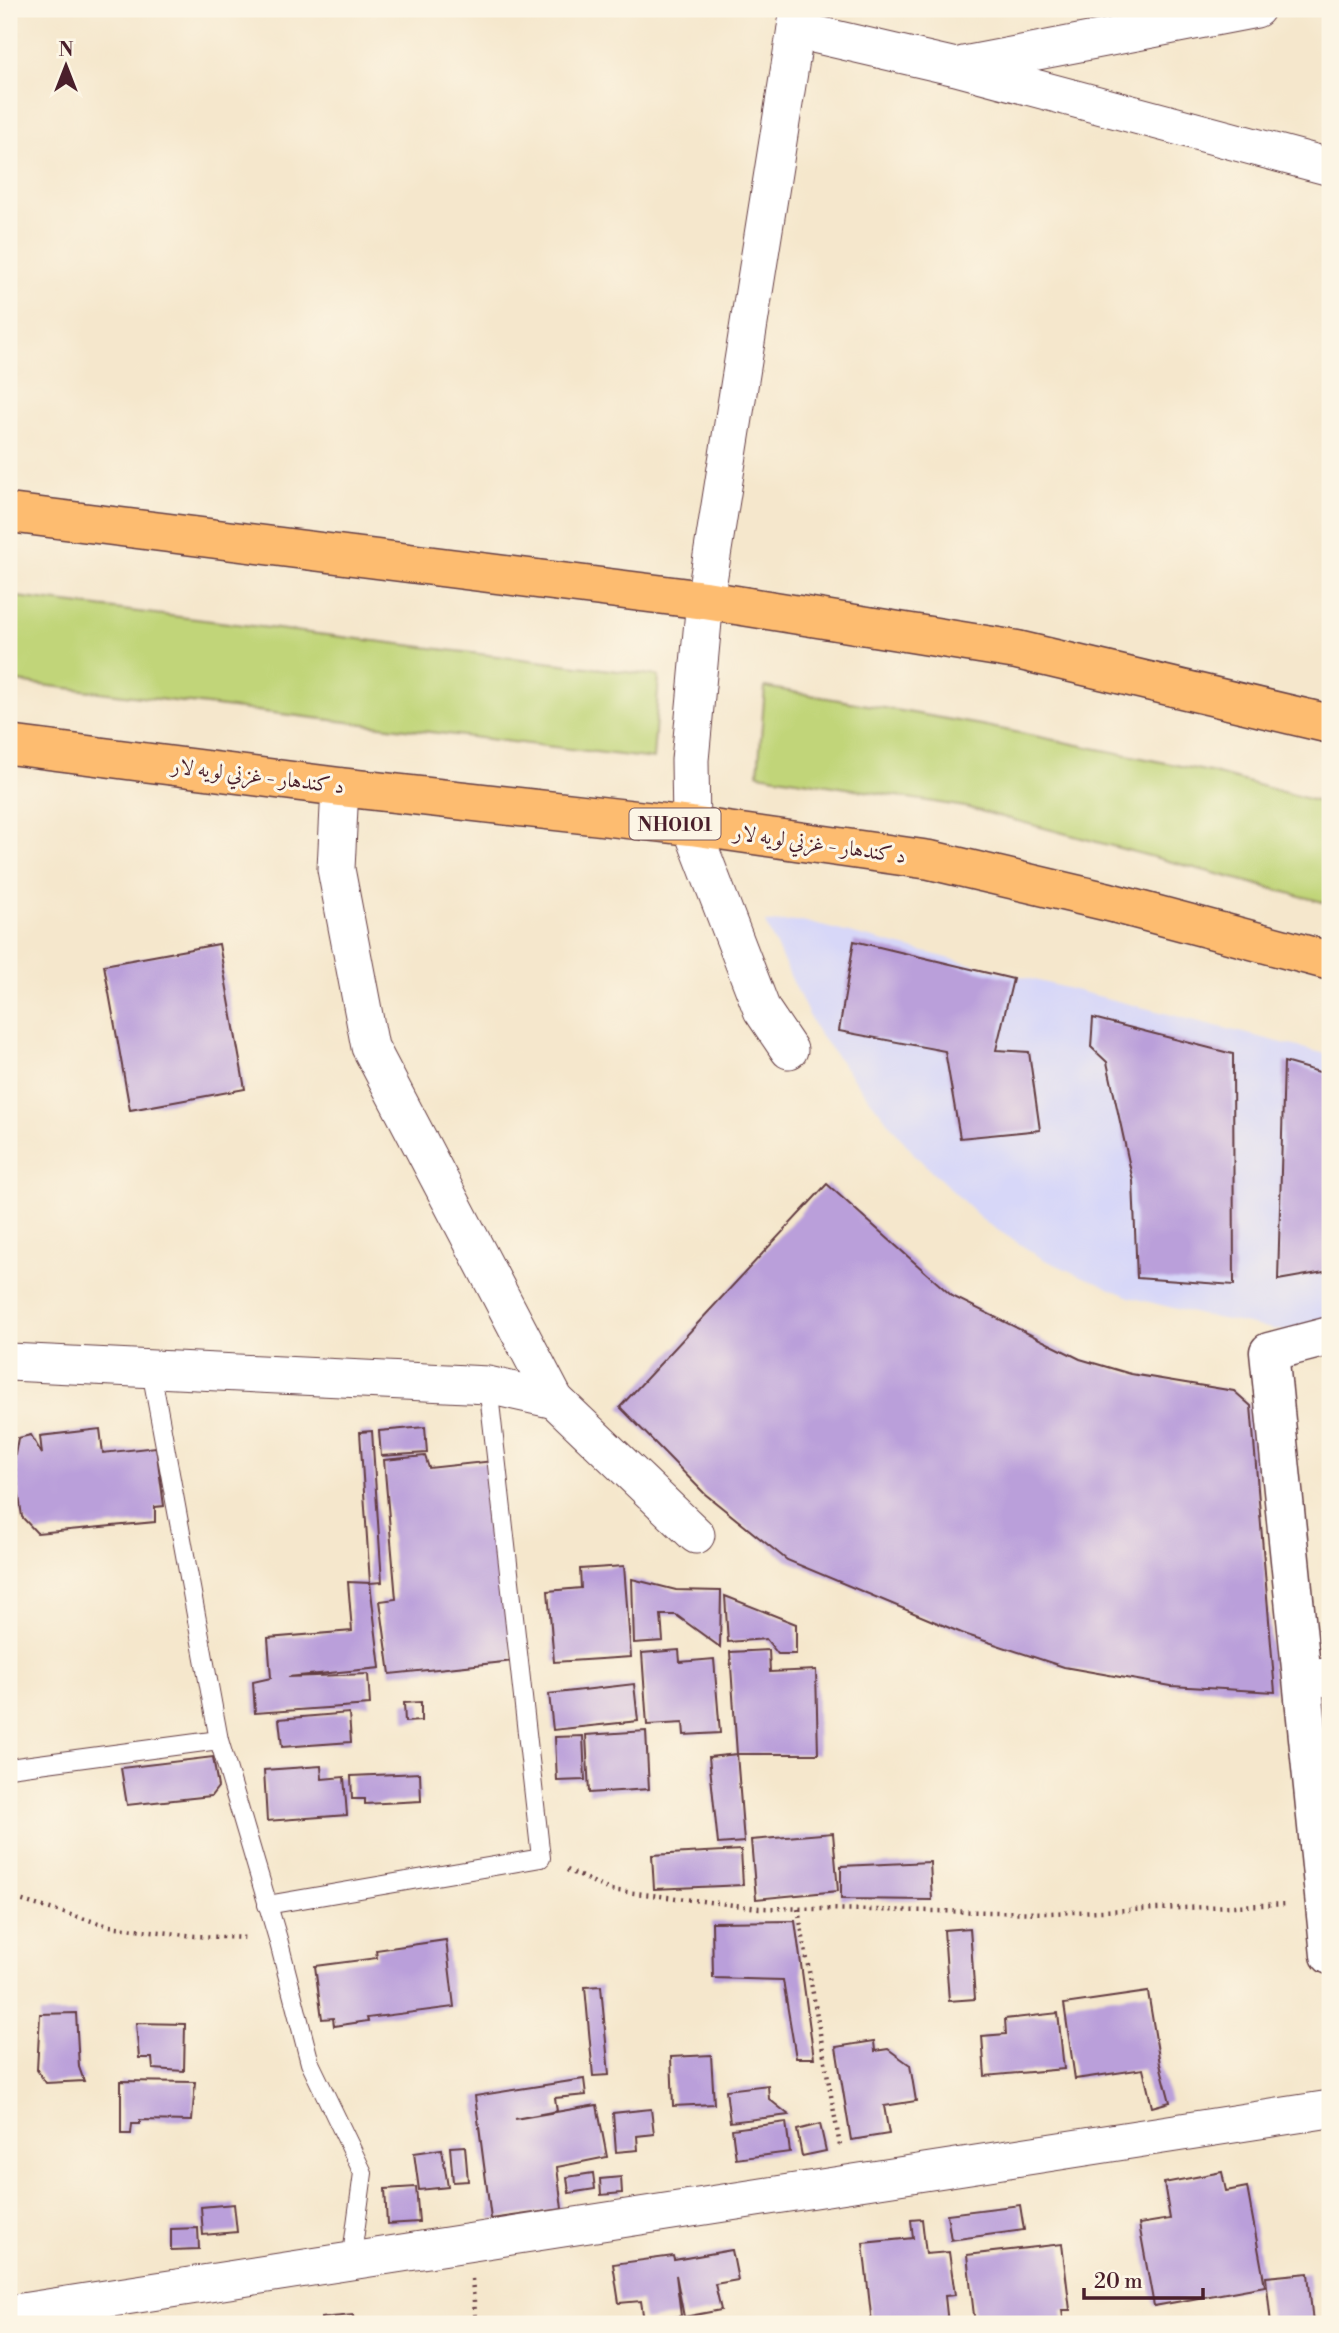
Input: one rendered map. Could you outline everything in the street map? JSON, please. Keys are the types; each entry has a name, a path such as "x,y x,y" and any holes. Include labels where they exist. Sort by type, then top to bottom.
{"highway":[{"path":"9,513 705,600 1017,650 1330,724"},
{"name":"د کندهار - غزني لويه لار","path":"9,745 340,787 691,826 930,860 1109,902 1330,961"}],"street":[{"path":"956,67 1256,9"},
{"path":"789,1050 762,1010 691,826 690,760 705,600 798,19 956,67 1330,167"},
{"path":"340,787 337,869 370,1047 555,1400 696,1535"},
{"path":"1330,1336 1269,1352 1317,1679 1325,1902 1330,1955"},
{"path":"9,1362 488,1385 555,1400"},
{"path":"9,2314 1330,2109"}],"lane":[{"path":"151,1370 219,1741 278,1939 310,2063 363,2173 351,2262"},
{"path":"267,1905 541,1858 488,1385"},
{"path":"9,1768 219,1741"}],"path":[{"path":"541,1858 610,1890 758,1908 1049,1913 1325,1902"},
{"path":"9,1897 109,1926 195,1936 278,1939"},
{"path":"798,1909 847,2185"}],"shaded area":[{"path":"802,921 1330,1055 1330,1322 1293,1333 1201,1315 1129,1297 1043,1259 985,1222 915,1155 816,1030 765,923"}],"green space":[{"path":"9,596 659,676 653,759 9,681"},
{"path":"765,687 981,725 1210,772 1330,805 1330,904 965,807 758,774"}],"building":[{"path":"854,941 1013,979 996,1050 1029,1052 1040,1130 960,1138 945,1051 839,1031"},
{"path":"219,944 245,1089 130,1110 104,965"},
{"path":"1093,1018 1233,1054 1234,1285 1137,1278 1133,1181 1107,1062 1091,1047"},
{"path":"1284,1062 1330,1075 1330,1271 1278,1280"},
{"path":"827,1184 952,1296 1080,1359 1131,1374 1234,1391 1251,1406 1275,1692 1171,1686 1064,1667 964,1634 787,1560 705,1494 620,1407"},
{"path":"425,1427 427,1453 381,1456 379,1431"},
{"path":"100,1429 103,1453 156,1447 164,1506 155,1507 155,1522 37,1533 22,1517 14,1460 18,1438 31,1435 42,1454 40,1436"},
{"path":"372,1431 382,1582 370,1583 360,1432"},
{"path":"425,1456 429,1468 493,1461 513,1661 390,1674 380,1601 396,1599 384,1460"},
{"path":"624,1566 631,1657 554,1662 548,1591 581,1588 580,1569"},
{"path":"632,1579 676,1590 721,1591 720,1647 676,1615 661,1615 663,1641 634,1643"},
{"path":"348,1582 370,1583 380,1668 288,1677 368,1674 370,1705 255,1713 253,1682 271,1678 268,1638 352,1631"},
{"path":"725,1596 796,1624 796,1654 778,1654 766,1639 728,1642"},
{"path":"679,1650 680,1662 714,1659 720,1733 684,1735 683,1723 647,1725 642,1653"},
{"path":"769,1650 770,1672 816,1670 818,1754 737,1754 730,1652"},
{"path":"634,1684 638,1721 553,1730 549,1694"},
{"path":"421,1702 421,1721 405,1722 404,1703"},
{"path":"349,1713 351,1742 282,1747 279,1719"},
{"path":"646,1731 649,1789 589,1793 586,1735"},
{"path":"583,1736 585,1780 557,1781 555,1737"},
{"path":"737,1754 744,1842 718,1844 709,1757"},
{"path":"213,1757 218,1787 211,1796 127,1805 121,1768"},
{"path":"321,1766 322,1779 344,1777 347,1815 267,1821 264,1770"},
{"path":"420,1773 421,1801 365,1804 365,1799 352,1799 351,1776"},
{"path":"833,1833 838,1891 756,1899 751,1840"},
{"path":"741,1850 743,1885 654,1889 652,1855"},
{"path":"930,1862 932,1900 841,1899 841,1866"},
{"path":"795,1921 814,2058 796,2058 783,1980 713,1978 712,1922"},
{"path":"970,1928 975,1999 949,2001 944,1930"},
{"path":"446,1940 454,2007 367,2018 368,2021 334,2026 333,2018 322,2019 315,1966 377,1958 376,1950"},
{"path":"601,1986 609,2075 593,2076 585,1987"},
{"path":"1148,1992 1160,2064 1170,2102 1152,2107 1143,2069 1075,2079 1064,2004"},
{"path":"76,2013 79,2067 84,2081 46,2083 37,2070 40,2014"},
{"path":"1058,2013 1064,2069 985,2076 982,2036 1006,2034 1005,2019"},
{"path":"136,2023 185,2024 184,2071 153,2069 152,2058 139,2058"},
{"path":"874,2041 875,2051 888,2049 910,2065 916,2101 884,2106 889,2134 851,2140 836,2047"},
{"path":"711,2055 714,2104 673,2106 671,2057"},
{"path":"584,2079 586,2095 555,2098 557,2111 515,2119 597,2105 607,2157 557,2167 562,2209 491,2219 475,2096"},
{"path":"121,2081 195,2082 192,2121 140,2120 140,2124 132,2124 131,2134 121,2134"},
{"path":"768,2085 769,2099 789,2115 730,2122 726,2090"},
{"path":"651,2109 654,2134 637,2136 638,2150 616,2152 613,2113"},
{"path":"786,2122 790,2152 736,2159 732,2129"},
{"path":"820,2124 826,2151 802,2156 797,2130"},
{"path":"465,2146 468,2181 453,2182 450,2147"},
{"path":"442,2149 448,2187 419,2190 414,2153"},
{"path":"1222,2172 1226,2191 1247,2187 1265,2286 1154,2306 1139,2224 1170,2219 1164,2183"},
{"path":"593,2173 595,2189 569,2193 567,2177"},
{"path":"621,2177 622,2193 601,2195 600,2179"},
{"path":"416,2187 419,2222 387,2224 385,2189"},
{"path":"234,2204 237,2232 203,2235 201,2207"},
{"path":"1020,2205 1024,2230 951,2240 947,2214"},
{"path":"922,2219 926,2254 949,2252 955,2295 945,2296 948,2324 872,2324 863,2243 913,2238 911,2220"},
{"path":"198,2228 199,2249 171,2250 171,2229"},
{"path":"1062,2244 1070,2310 1062,2310 1064,2324 975,2324 967,2255"},
{"path":"732,2250 738,2280 715,2284 721,2310 684,2317 676,2275 681,2316 644,2321 641,2301 619,2303 613,2264 673,2256 674,2260"},
{"path":"1308,2273 1313,2324 1271,2324 1266,2277"},
{"path":"353,2315 354,2324 321,2324 321,2318"}]}
